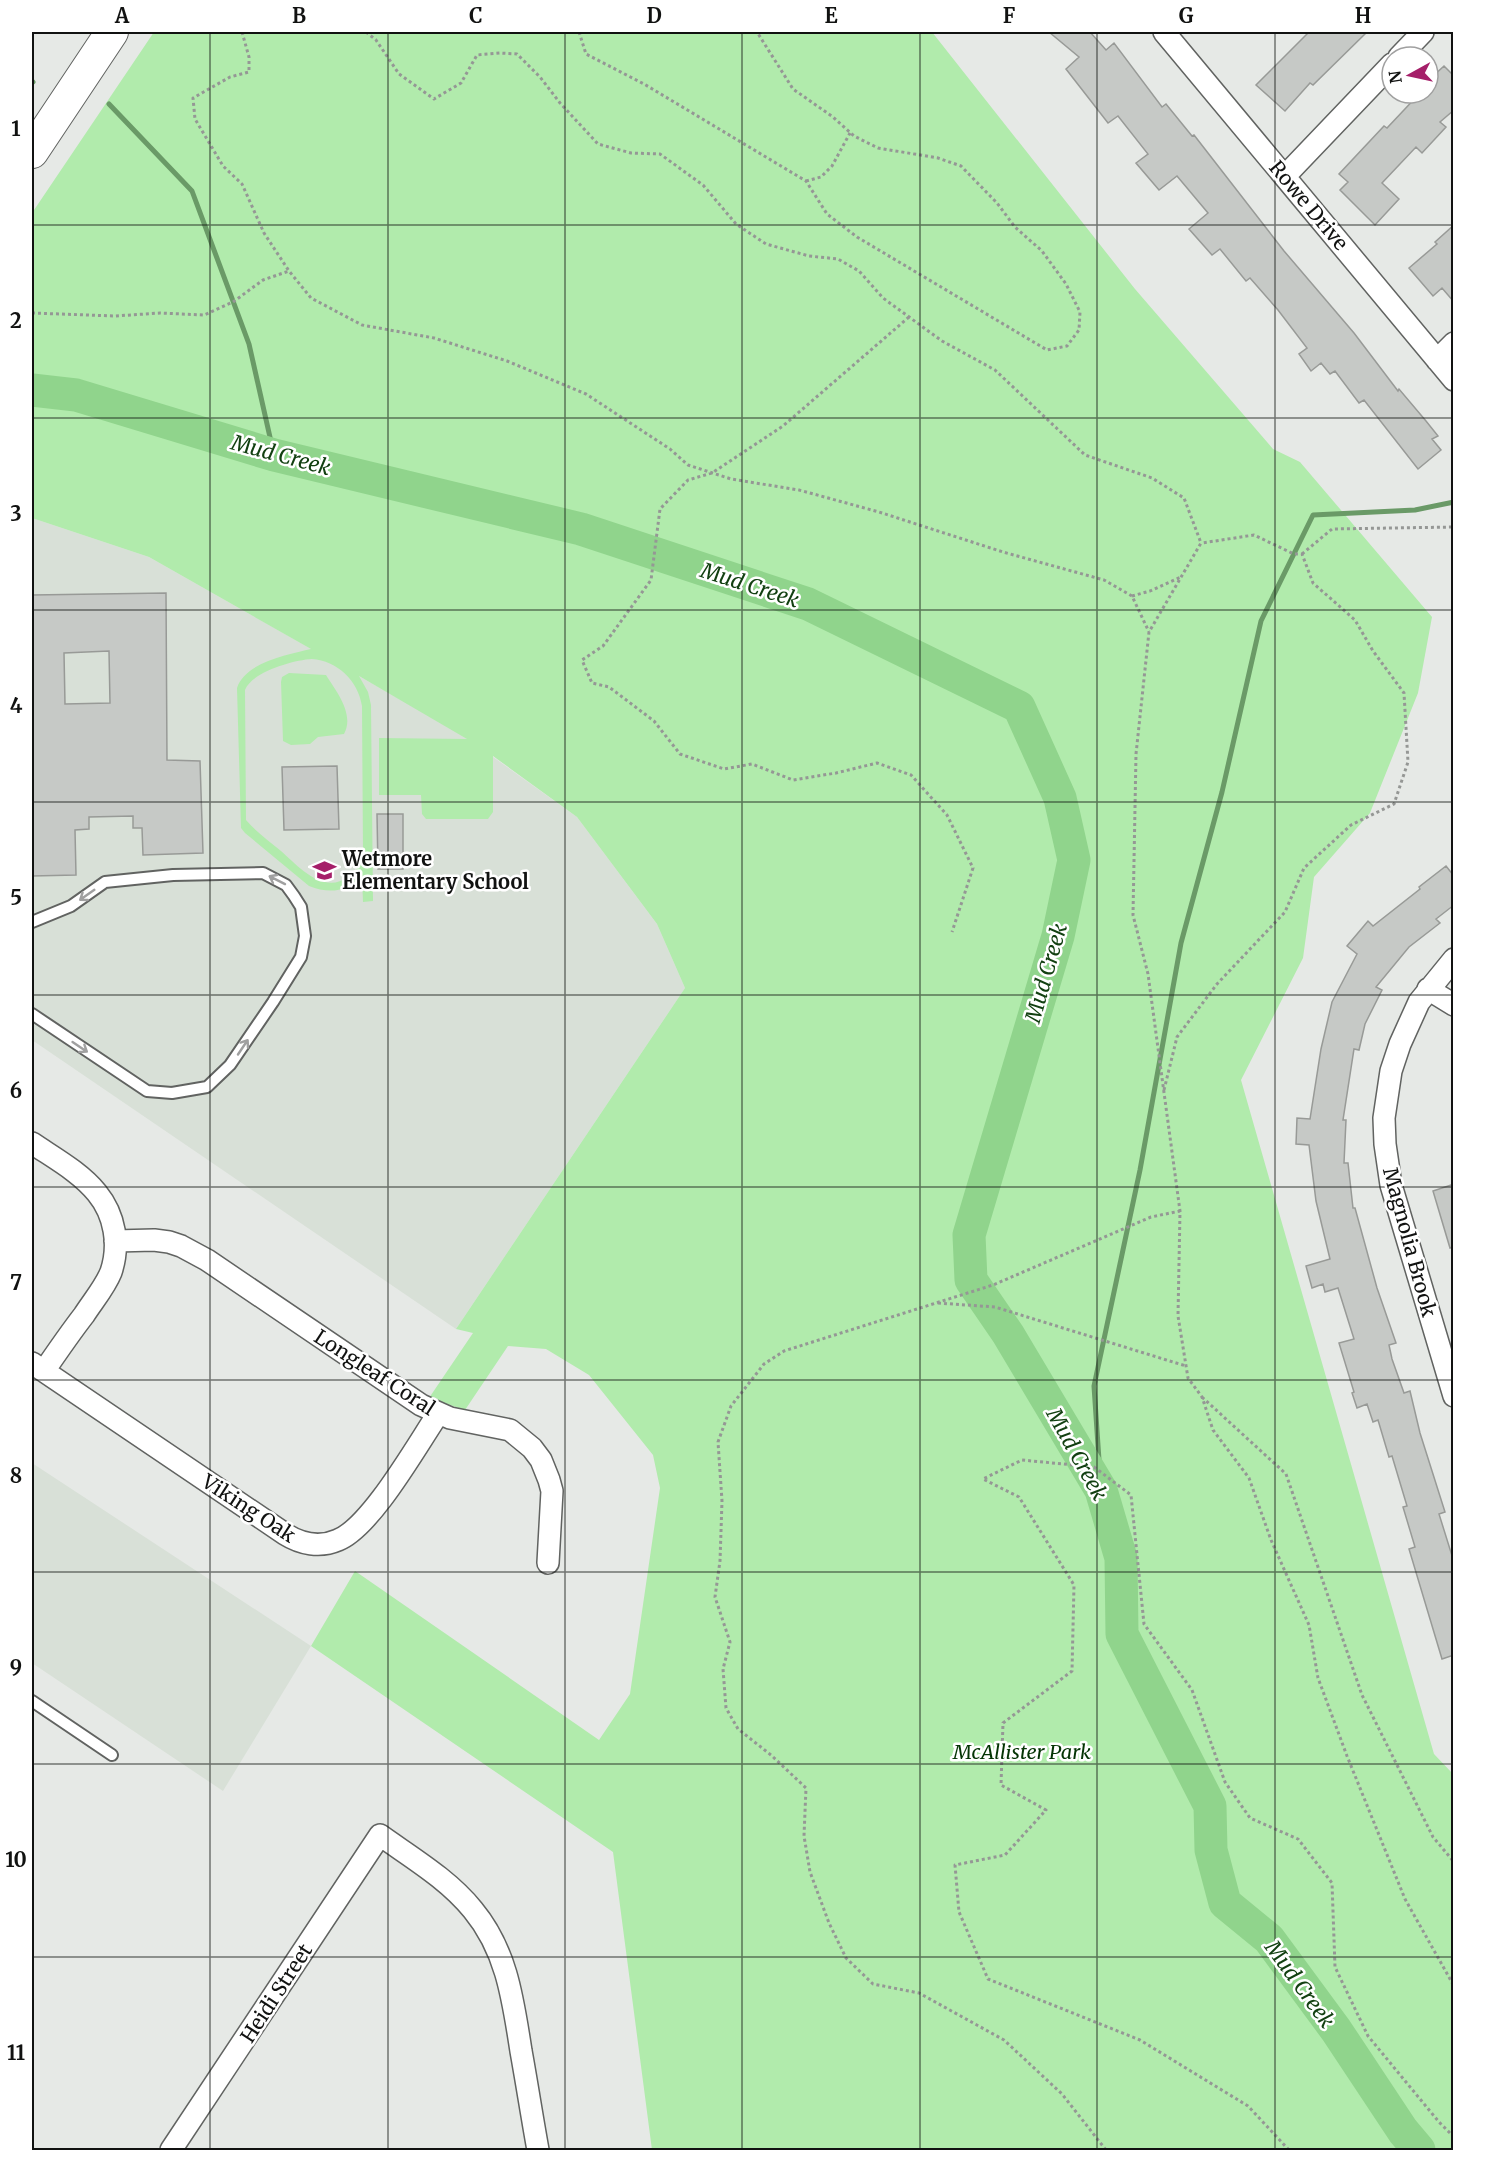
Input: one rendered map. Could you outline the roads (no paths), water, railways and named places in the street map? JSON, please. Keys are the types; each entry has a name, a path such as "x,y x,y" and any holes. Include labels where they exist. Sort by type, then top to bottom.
{"main road":[{"path":"32,152 112,32"}],"street":[{"name":"Rowe Drive","path":"1164,32 1454,380"},
{"path":"1411,45 1423,32"},
{"path":"1285,176 1380,77"},
{"path":"1437,360 1454,343"},
{"name":"Magnolia Brook","path":"1454,959 1428,989 1414,1012 1391,1071 1384,1118 1391,1185 1454,1396"},
{"path":"1428,989 1454,1005"},
{"path":"32,1143 68,1167 98,1194 112,1218 115,1240 111,1272 101,1291 38,1367"},
{"name":"Longleaf Coral","path":"115,1240 154,1240 181,1246 207,1260 421,1405 438,1414 510,1430 532,1448 541,1460 549,1480 552,1491 548,1563"},
{"name":"Viking Oak","path":"38,1367 285,1534 306,1543 323,1544 338,1540 354,1531 374,1509 438,1414"},
{"name":"Heidi Street","path":"171,2151 380,1835 444,1881 459,1895 485,1926 495,1944 510,1981 537,2150"}],"lane":[{"path":"32,922 71,906 105,882 173,875 263,873 286,885 294,896 301,907 305,936 301,957 273,1002 230,1065 207,1087 172,1093 147,1091 32,1014"},
{"path":"32,1701 112,1755"}],"waterway":[{"path":"109,104 192,191 249,344 274,455"},
{"name":"Mud Creek","path":"32,390 76,395 274,455 581,529 808,604 1019,707 1060,798 1074,860 1058,936 969,1235 971,1280 1008,1334 1101,1490 1121,1558 1122,1634 1210,1806 1211,1850 1225,1903 1269,1939 1336,2030 1403,2131 1419,2150"},
{"path":"1101,1490 1094,1386 1140,1170 1181,943 1222,792 1261,621 1313,515 1415,510 1454,502"}],"place":[{"name":"Wetmore Elementary School","path":"324,870"}],"park label":[{"name":"McAllister Park","path":"1022,1751"}]}
